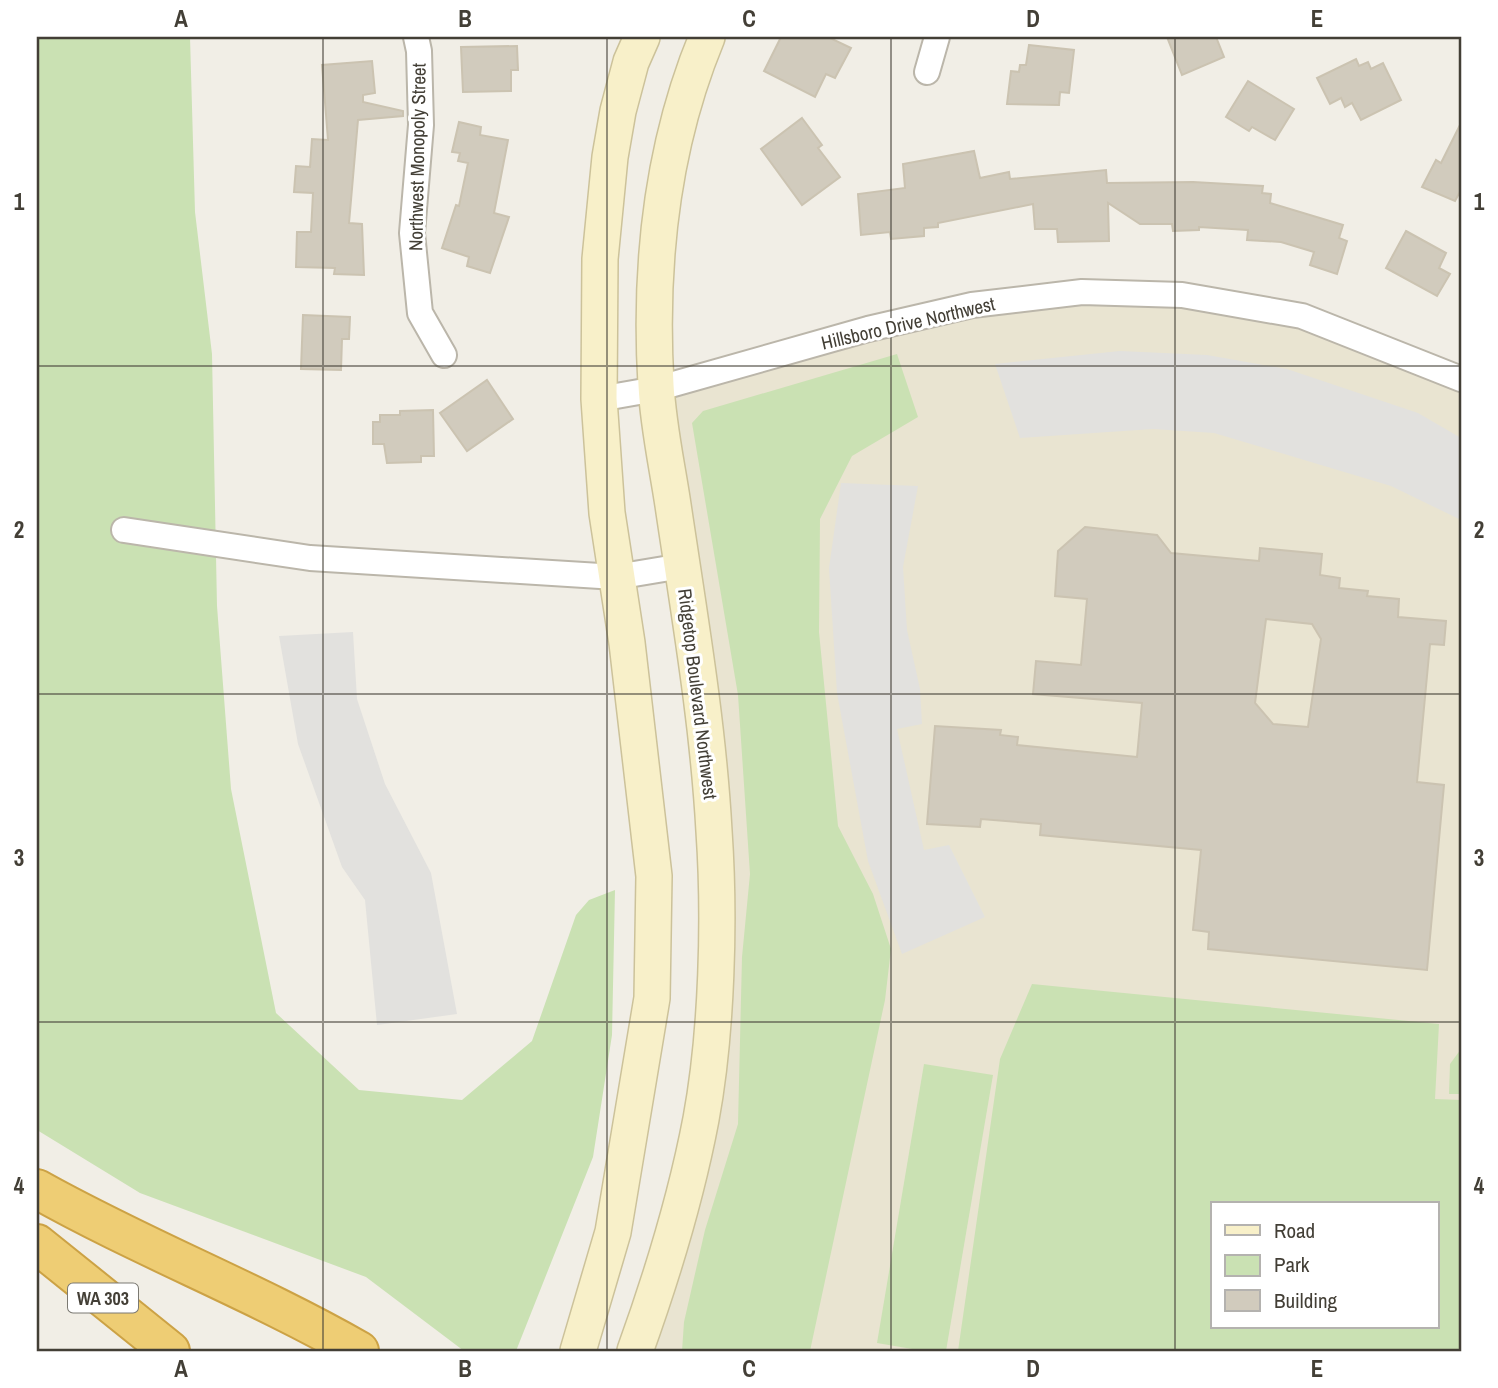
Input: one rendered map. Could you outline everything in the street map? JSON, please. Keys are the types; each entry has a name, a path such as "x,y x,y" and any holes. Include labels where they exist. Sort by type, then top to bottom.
{"highway":[{"path":"37,1189 81,1214 294,1315 359,1351"},
{"name":"WA 303","path":"37,1244 170,1351"}],"main road":[{"path":"578,1351 613,1232 652,998 654,876 607,513 599,399 600,259 610,157 621,99 642,37"},
{"name":"Ridgetop Boulevard Northwest","path":"635,1351 661,1278 701,1118 716,948 715,831 682,566 656,389 654,283 664,182 677,127 708,37"}],"street":[{"name":"Northwest Monopoly Street","path":"416,37 419,51 421,125 412,233 420,313 444,355"},
{"path":"927,72 937,37"},
{"name":"Hillsboro Drive Northwest","path":"599,399 656,389 868,329 948,310 1082,292 1182,295 1302,316 1459,372"},
{"path":"124,530 310,558 616,577 682,566"}],"shaded area":[{"path":"1082,292 1302,316 1461,379 1461,1351 638,1351 661,1278 716,948 656,389"},
{"path":"1120,351 1207,355 1287,369 1418,413 1461,438 1461,520 1391,486 1214,433 1153,429 1020,438 995,364"},
{"path":"841,483 918,486 903,567 907,630 920,689 922,724 897,729 924,850 949,845 985,917 902,954 868,861 837,693 829,568"},
{"path":"353,632 357,699 385,784 431,873 457,1014 377,1025 365,900 342,867 298,744 279,636"}],"green space":[{"path":"37,37 190,37 195,212 212,354 217,606 231,789 276,1013 359,1090 462,1100 532,1041 576,915 589,900 615,890 612,1035 593,1157 516,1351 464,1351 366,1277 140,1193 37,1130"},
{"path":"897,354 918,417 852,456 820,519 819,632 838,826 873,894 891,949 885,1000 810,1351 682,1351 684,1322 705,1230 738,1124 742,957 750,874 738,695 692,423 703,411"},
{"path":"1032,984 1439,1024 1435,1099 1461,1100 1461,1351 958,1351 1000,1059"},
{"path":"1461,1049 1461,1094 1449,1094 1450,1064"},
{"path":"924,1064 993,1075 946,1351 924,1351 877,1343"}],"building":[{"path":"781,37 828,37 851,48 835,78 826,74 815,97 764,71"},
{"path":"1167,37 1216,37 1224,57 1182,75"},
{"path":"1029,45 1074,50 1069,93 1060,92 1059,105 1007,104 1011,71 1019,72 1020,65 1026,65"},
{"path":"517,46 518,70 511,70 511,91 463,92 461,47"},
{"path":"1356,59 1359,66 1368,62 1371,69 1383,63 1401,100 1361,120 1352,103 1345,107 1341,98 1330,104 1317,78"},
{"path":"372,61 375,93 363,95 363,102 403,111 403,116 358,120 349,223 362,224 364,275 334,274 335,268 296,267 297,232 311,232 313,193 294,192 296,166 310,167 312,139 328,140 322,65"},
{"path":"1248,81 1294,109 1275,140 1252,127 1249,131 1226,117"},
{"path":"802,118 822,145 818,148 840,177 802,205 761,149"},
{"path":"459,122 481,127 480,135 508,140 494,213 509,217 490,273 467,266 469,257 442,248 456,205 459,206 468,163 458,161 460,153 452,152"},
{"path":"1461,123 1461,190 1455,201 1422,187 1436,160 1441,163"},
{"path":"974,151 980,178 1009,172 1010,179 1106,170 1107,183 1193,182 1263,186 1262,193 1271,194 1270,203 1343,225 1339,238 1347,241 1337,274 1310,265 1314,252 1281,242 1247,240 1248,230 1199,227 1199,230 1173,231 1172,224 1140,224 1108,203 1109,241 1058,242 1057,229 1035,229 1033,204 938,223 938,227 924,228 924,236 891,239 890,232 861,235 858,194 905,188 903,164"},
{"path":"1406,231 1446,253 1439,268 1450,274 1437,296 1386,268"},
{"path":"303,315 350,317 349,339 342,339 341,370 301,369"},
{"path":"487,380 513,419 467,451 440,413"},
{"path":"433,410 434,456 421,456 421,462 387,463 384,444 373,444 373,422 380,422 380,415 400,415 400,411"},
{"path":"1085,527 1157,535 1171,553 1259,561 1260,548 1322,554 1320,575 1340,578 1339,588 1368,591 1367,596 1399,599 1398,617 1446,621 1444,645 1430,644 1417,782 1444,785 1427,970 1208,949 1209,932 1193,930 1201,850 1040,835 1041,824 981,819 980,827 927,824 935,726 1001,730 1000,735 1018,737 1017,745 1137,757 1142,703 1033,694 1036,661 1081,665 1087,599 1055,596 1058,551","holes":["1266,619 1312,624 1321,639 1308,727 1273,724 1255,703"]}]}
